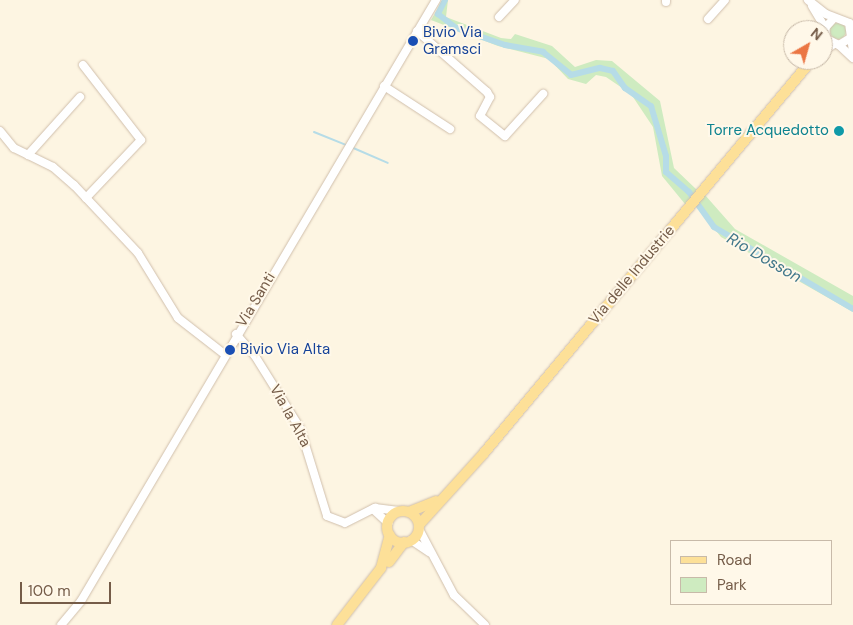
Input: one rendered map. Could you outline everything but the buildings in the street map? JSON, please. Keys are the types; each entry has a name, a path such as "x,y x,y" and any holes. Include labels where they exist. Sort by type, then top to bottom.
{"main road":[{"name":"Via delle Industrie","path":"407,541 458,483 803,70"},
{"name":"Via delle Industrie","path":"405,512 436,501 458,483"},
{"path":"337,625 381,568 390,534 388,523 405,512 419,527"},
{"path":"343,625 407,541 390,534"}],"street":[{"name":"Via Santi","path":"61,625 81,601 224,354 436,0"},
{"path":"499,18 515,0"},
{"path":"708,19 725,0"},
{"path":"808,0 834,18 853,15"},
{"path":"808,0 817,20"},
{"path":"842,18 852,32 853,50"},
{"path":"417,31 487,92 490,96 480,116 506,136 543,94"},
{"path":"833,46 852,32"},
{"path":"833,41 853,58"},
{"path":"83,65 141,140 86,198"},
{"path":"384,86 450,129"},
{"path":"28,156 80,97"},
{"path":"0,131 10,145 53,168 86,198 138,253 178,318 224,354"},
{"name":"Via la Alta","path":"236,334 255,356 303,434 323,512 345,523 371,509"},
{"path":"371,509 405,512"},
{"path":"371,509 381,513 388,523"},
{"path":"419,527 459,602 485,625"},
{"path":"407,541 426,548 441,570"}],"green space":[{"path":"443,0 448,0 446,17 501,38 511,39 515,34 552,46 575,67 596,60 612,61 660,101 674,168 697,190 685,204 662,176 653,127 631,94 606,77 596,75 586,84 568,79 549,59 498,46 431,20"},
{"path":"841,23 846,28 844,37 841,39 833,38 833,24"},
{"path":"705,195 735,229 853,296 853,312 721,237 696,206"}],"waterway":[{"name":"Rio Dosson","path":"445,0 438,14 456,28 505,45 543,52 571,75 600,68 613,71 625,88 651,106 666,156 666,172 689,192 714,227 853,309"},
{"path":"314,132 347,145"},
{"path":"351,147 388,163"}],"place":[{"name":"Bivio Via Gramsci","path":"413,41"},
{"name":"Torre Acquedotto","path":"839,131"},
{"name":"Bivio Via Alta","path":"230,350"}]}
